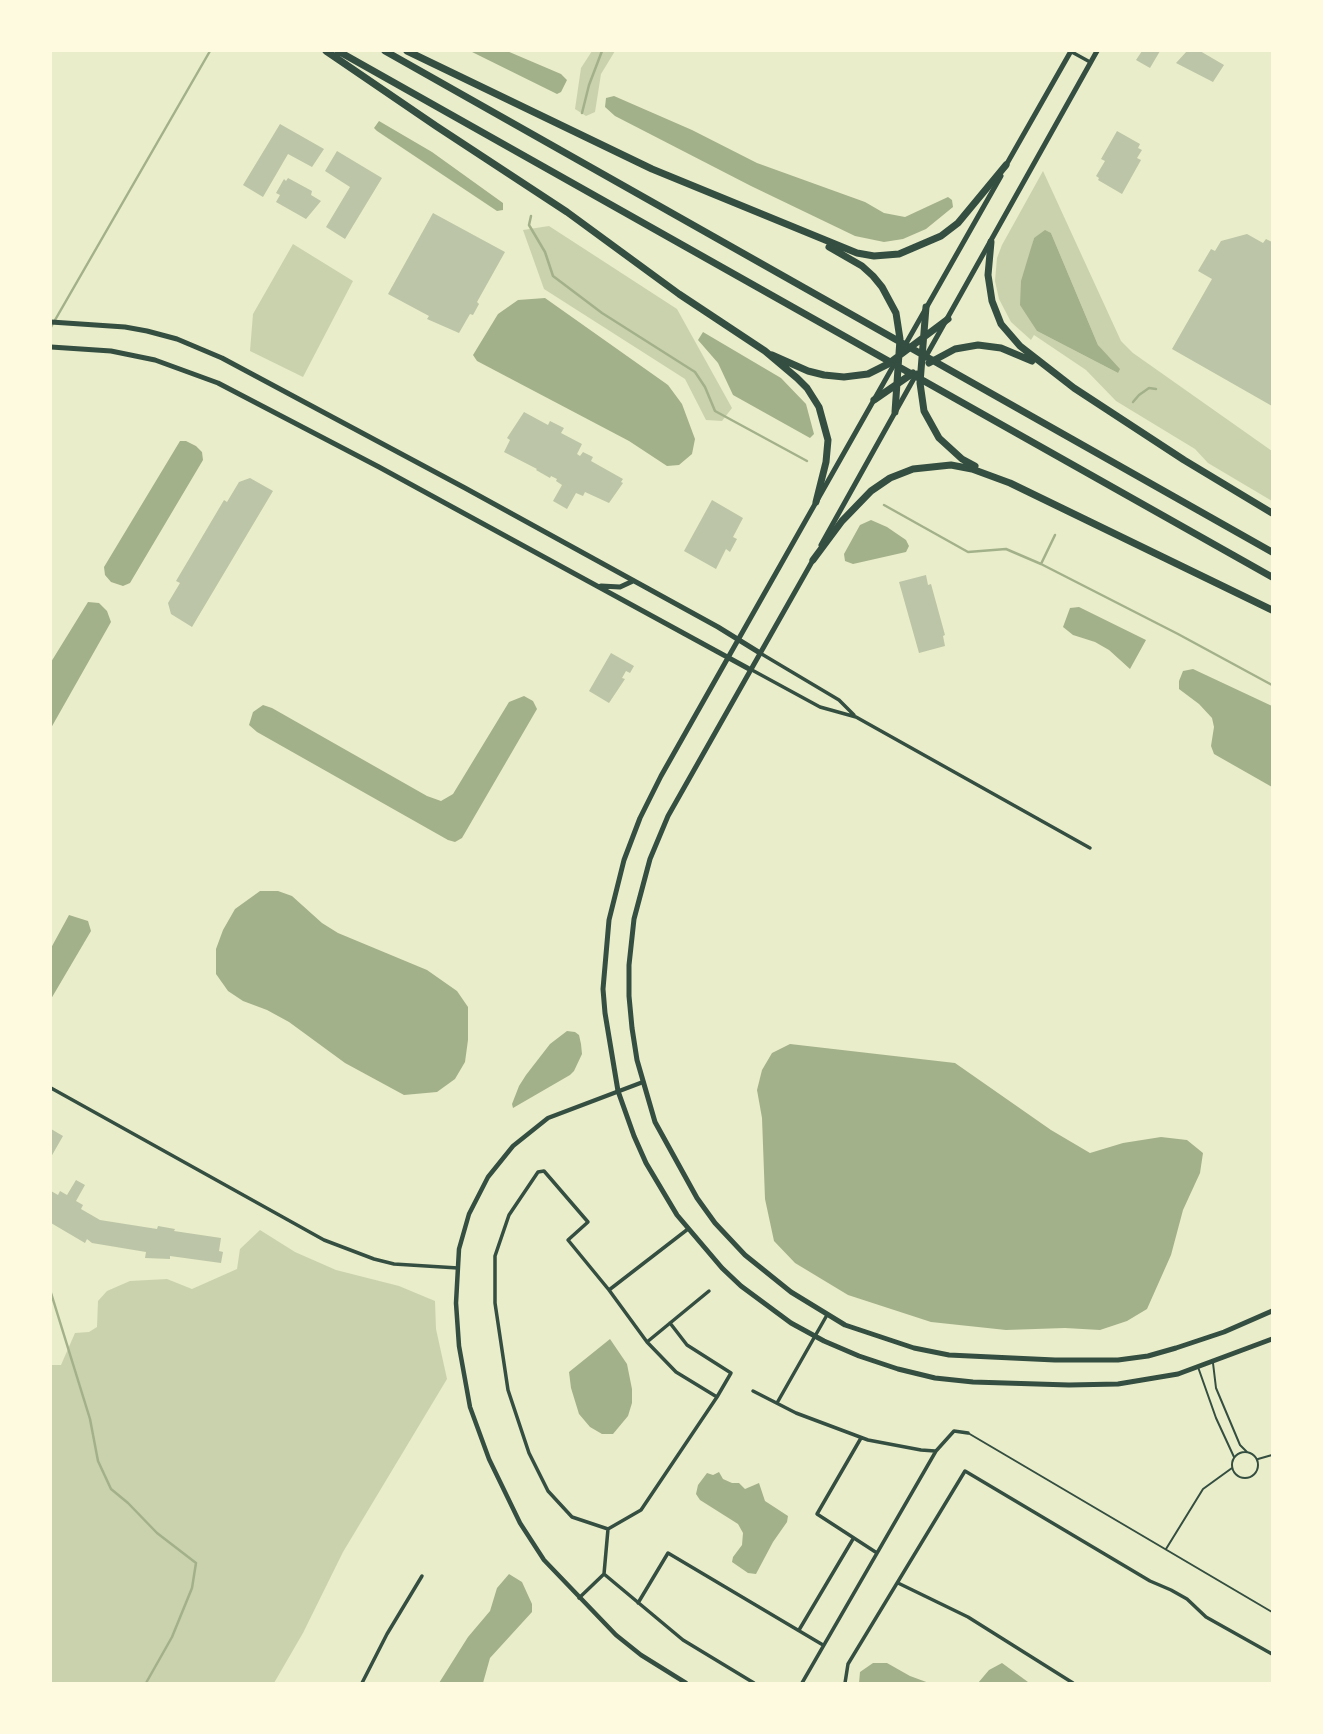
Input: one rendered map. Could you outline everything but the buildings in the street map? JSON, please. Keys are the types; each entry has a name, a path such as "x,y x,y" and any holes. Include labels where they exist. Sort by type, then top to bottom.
{"highway":[{"path":"326,51 567,212 679,294 765,351 807,388 823,418 828,440 816,502"},
{"path":"338,51 1272,577"},
{"path":"385,51 1272,552"},
{"path":"407,51 652,169 857,253 887,255 911,250 940,236 958,223 1006,165"},
{"path":"804,233 862,266 883,287 896,313 899,327 895,412"},
{"path":"991,242 989,289 1002,324 1009,335 1045,368"},
{"path":"926,307 920,368 921,398 924,411 939,439 962,459 1272,610"},
{"path":"765,351 808,371 835,377 867,373 899,356 948,319"},
{"path":"874,400 920,368 955,349 978,345 1012,351 1045,368 1184,460 1272,513"},
{"path":"813,560 860,501 871,491 900,474 926,466 951,465 1010,483"}],"main road":[{"path":"1070,51 727,657 640,818 615,891 609,920 603,989 618,1091 646,1163 677,1215 722,1268 741,1286 791,1323 859,1356 935,1378 972,1382 1118,1384 1178,1374 1272,1339"},
{"path":"1097,51 668,816 641,888 631,948 629,996 634,1043 649,1108 690,1187 715,1223 745,1255 768,1274 791,1292 845,1325 914,1348 949,1355 1118,1360 1148,1356 1224,1332 1272,1311"},
{"path":"51,322 131,328 163,334 222,358 634,580 761,653"},
{"path":"51,347 111,351 155,360 218,383 751,670"},
{"path":"598,586 620,587 634,580"}],"street":[{"path":"1070,51 1090,62"},
{"path":"761,653 839,700 856,717"},
{"path":"751,670 820,707 856,717 1090,848"},
{"path":"643,1082 548,1118 513,1146 488,1177 469,1214 459,1249 456,1303 459,1346 470,1407 489,1459 520,1523 544,1560 616,1635 641,1655 686,1683"},
{"path":"51,1088 324,1240 394,1264 458,1268"},
{"path":"670,1323 687,1345 731,1373 717,1397 641,1510 608,1529 572,1517 548,1491 529,1453 508,1390 495,1303 495,1256 509,1216 538,1172 544,1171 588,1222 568,1240 647,1342 676,1372 717,1397"},
{"path":"609,1290 689,1228"},
{"path":"647,1342 709,1291"},
{"path":"777,1403 827,1315"},
{"path":"753,1391 796,1413 862,1438 936,1451"},
{"path":"802,1683 936,1451 954,1430 968,1433"},
{"path":"862,1438 817,1514 877,1553"},
{"path":"845,1683 848,1664 965,1472 1150,1581 1187,1599 1206,1617 1272,1654"},
{"path":"579,1598 604,1574 608,1529"},
{"path":"799,1630 854,1539"},
{"path":"638,1603 668,1553 824,1645"},
{"path":"604,1574 683,1640 754,1683"},
{"path":"362,1683 387,1634 422,1576"},
{"path":"898,1583 968,1617 1073,1683"}],"lane":[{"path":"1212,1361 1216,1388 1240,1445 1257,1460"},
{"path":"1198,1367 1216,1418 1234,1457 1232,1468 1236,1475 1249,1477 1256,1472 1257,1460"},
{"path":"968,1433 1272,1612"},
{"path":"1234,1457 1240,1452 1247,1452"},
{"path":"1257,1460 1272,1455"},
{"path":"1166,1549 1203,1489 1232,1468"}],"shaded area":[{"path":"470,51 507,51 561,74 567,80 557,94"},
{"path":"592,51 615,51 601,74 595,112 586,116 575,109 581,68"},
{"path":"614,96 692,130 757,163 865,202 884,213 905,217 948,197 952,200 953,207 926,229 903,239 884,242 855,236 615,116 605,107 606,98"},
{"path":"379,121 432,152 503,203 503,210 497,211 377,131 374,128"},
{"path":"1043,171 1121,341 1133,353 1272,451 1272,501 1208,463 1195,449 1116,401 1086,370 1034,335 1031,340 1011,322 999,299 995,281 997,258","holes":["1051,233 1098,345 1118,373 1037,331 1031,250 1034,238"]},
{"path":"549,226 677,309 732,408 722,421 706,420 685,379 544,289 523,230"},
{"path":"1045,230 1051,233 1098,345 1120,369 1118,373 1037,331 1020,305 1021,281 1034,238"},
{"path":"293,244 353,281 303,377 250,351 253,314"},
{"path":"545,298 668,385 682,404 695,439 692,454 679,465 667,466 629,441 477,361 473,355 498,314 518,300"},
{"path":"703,332 781,378 806,404 814,434 810,438 733,395 718,363 698,340"},
{"path":"180,441 196,446 202,452 203,460 130,583 123,586 111,582 105,575 104,567"},
{"path":"871,520 906,540 909,546 906,552 853,564 845,561 844,554 860,525"},
{"path":"88,602 99,603 107,611 111,622 51,728 51,662"},
{"path":"1079,607 1146,640 1130,669 1109,650 1073,635 1063,627 1070,608"},
{"path":"1193,669 1272,706 1272,787 1214,754 1211,746 1214,727 1212,718 1179,689 1183,671"},
{"path":"524,696 533,701 537,709 462,838 455,842 257,732 249,725 253,712 263,705 272,708 427,796 441,801 453,794 509,702"},
{"path":"260,891 278,891 292,896 322,923 338,933 427,970 457,991 468,1007 468,1040 465,1062 455,1079 437,1092 404,1095 345,1063 289,1022 243,1001 228,991 216,974 216,949 235,909"},
{"path":"69,915 88,921 91,931 51,999 51,948"},
{"path":"567,1031 579,1035 581,1044 582,1054 574,1071 513,1108 519,1086 526,1075 550,1044"},
{"path":"790,1044 955,1063 1051,1130 1090,1153 1123,1143 1161,1137 1187,1140 1203,1153 1200,1173 1183,1210 1171,1255 1147,1309 1127,1321 1100,1330 1006,1330 931,1322 848,1295 795,1263 774,1241 765,1199 762,1118 757,1090 762,1070 772,1053"},
{"path":"260,1230 295,1252 336,1270 399,1286 435,1301 436,1329 447,1379 343,1552 303,1633 274,1683 51,1683 51,1365 61,1365 75,1333 89,1332 97,1327 98,1301 107,1291 130,1281 167,1279 192,1289 237,1269 240,1249"},
{"path":"610,1339 627,1364 632,1403 628,1416 613,1434 602,1434 590,1427 579,1414 569,1372"},
{"path":"719,1472 723,1479 739,1483 745,1489 759,1483 765,1501 788,1516 756,1574 748,1573 732,1562 742,1545 743,1533 738,1524 700,1500 696,1494 698,1485 707,1473 713,1475"},
{"path":"509,1574 522,1582 532,1604 532,1612 490,1658 483,1683 439,1683 468,1637 490,1611 497,1588"},
{"path":"873,1663 887,1663 929,1683 859,1683 860,1672"},
{"path":"1002,1663 1029,1683 978,1683 989,1670"}],"waterway":[{"path":"51,327 210,51"},
{"path":"582,113 602,51"},
{"path":"531,216 529,225 545,252 553,276 602,313 695,372 715,411 807,461"},
{"path":"1133,402 1149,388 1156,389"},
{"path":"884,505 968,552 1006,549 1041,564 1272,685"},
{"path":"1041,564 1055,535"},
{"path":"51,1293 90,1419 98,1461 111,1489 157,1533 196,1563 192,1588 172,1637 146,1683"}]}
